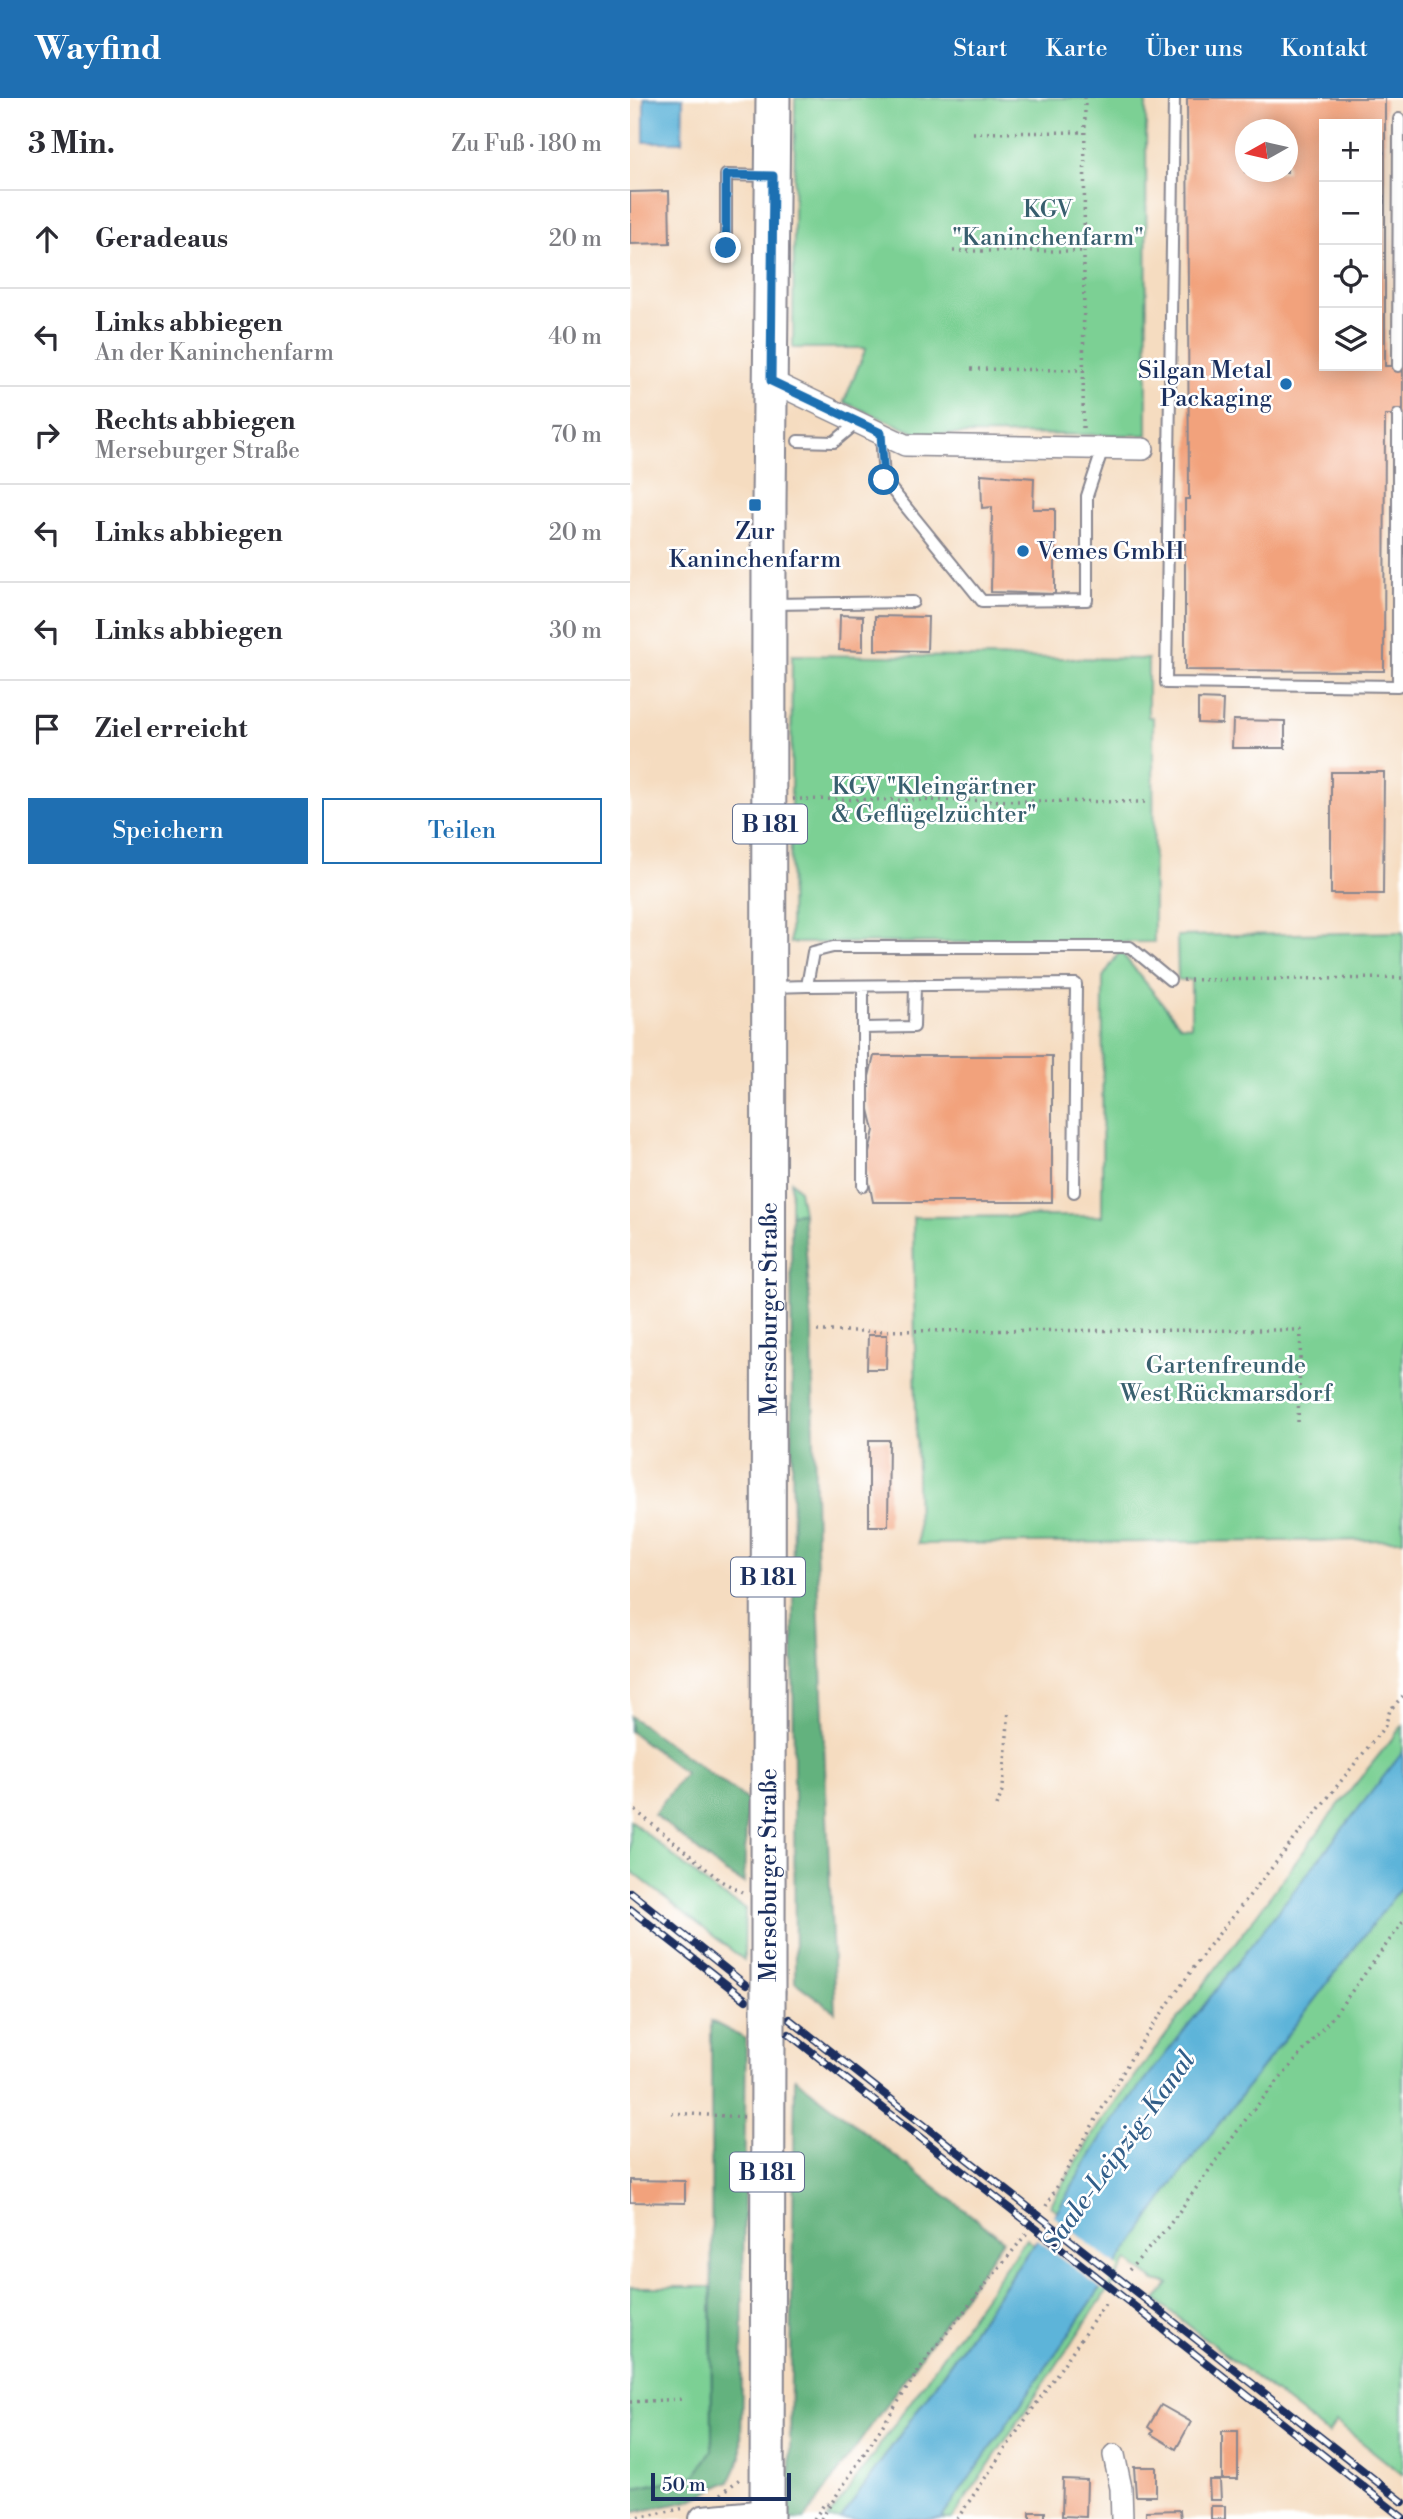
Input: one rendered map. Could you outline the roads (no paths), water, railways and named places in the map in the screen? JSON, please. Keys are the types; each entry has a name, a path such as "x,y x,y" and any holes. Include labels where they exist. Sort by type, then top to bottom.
{"main road":[{"name":"Merseburger Straße","path":"767,2516 769,604 773,98"}],"street":[{"path":"771,381 905,445 1143,449"},
{"path":"1114,2455 1122,2488 1122,2519"},
{"path":"702,2508 767,2516"}],"lane":[{"path":"1174,98 1166,683 1398,686 1398,415"},
{"path":"1398,366 1399,119"},
{"path":"726,248 726,175 773,176"},
{"path":"798,441 834,442 858,422"},
{"path":"881,433 884,480 982,601 1087,600 1087,496 1093,448"},
{"path":"769,604 914,602"},
{"path":"807,986 813,952 833,947 1130,947 1170,980"},
{"path":"769,987 1076,984 1074,1192"},
{"path":"863,1028 914,1027 915,985"},
{"path":"863,986 863,1186"}],"water":[{"path":"644,98 683,98 682,142 644,142"},
{"name":"Saale-Leipzig-Kanal","path":"1403,1752 1403,1885 1174,2182 941,2519 841,2519 1057,2211 1106,2130"}],"railway":[{"path":"630,1892 746,1985"},
{"path":"630,1909 746,2000"},
{"path":"789,2019 1403,2502"},
{"path":"789,2034 1403,2518"}],"place":[{"name":"Silgan Metal Packaging","path":"1286,384"},
{"name":"Zur Kaninchenfarm","path":"755,505"},
{"name":"Vemes GmbH","path":"1023,551"}],"park label":[{"name":"KGV \"Kaninchenfarm\"","path":"1048,223"},
{"name":"KGV \"Kleingärtner & Geflügelzüchter\"","path":"934,800"},
{"name":"Gartenfreunde West Rückmarsdorf","path":"1226,1379"}]}
